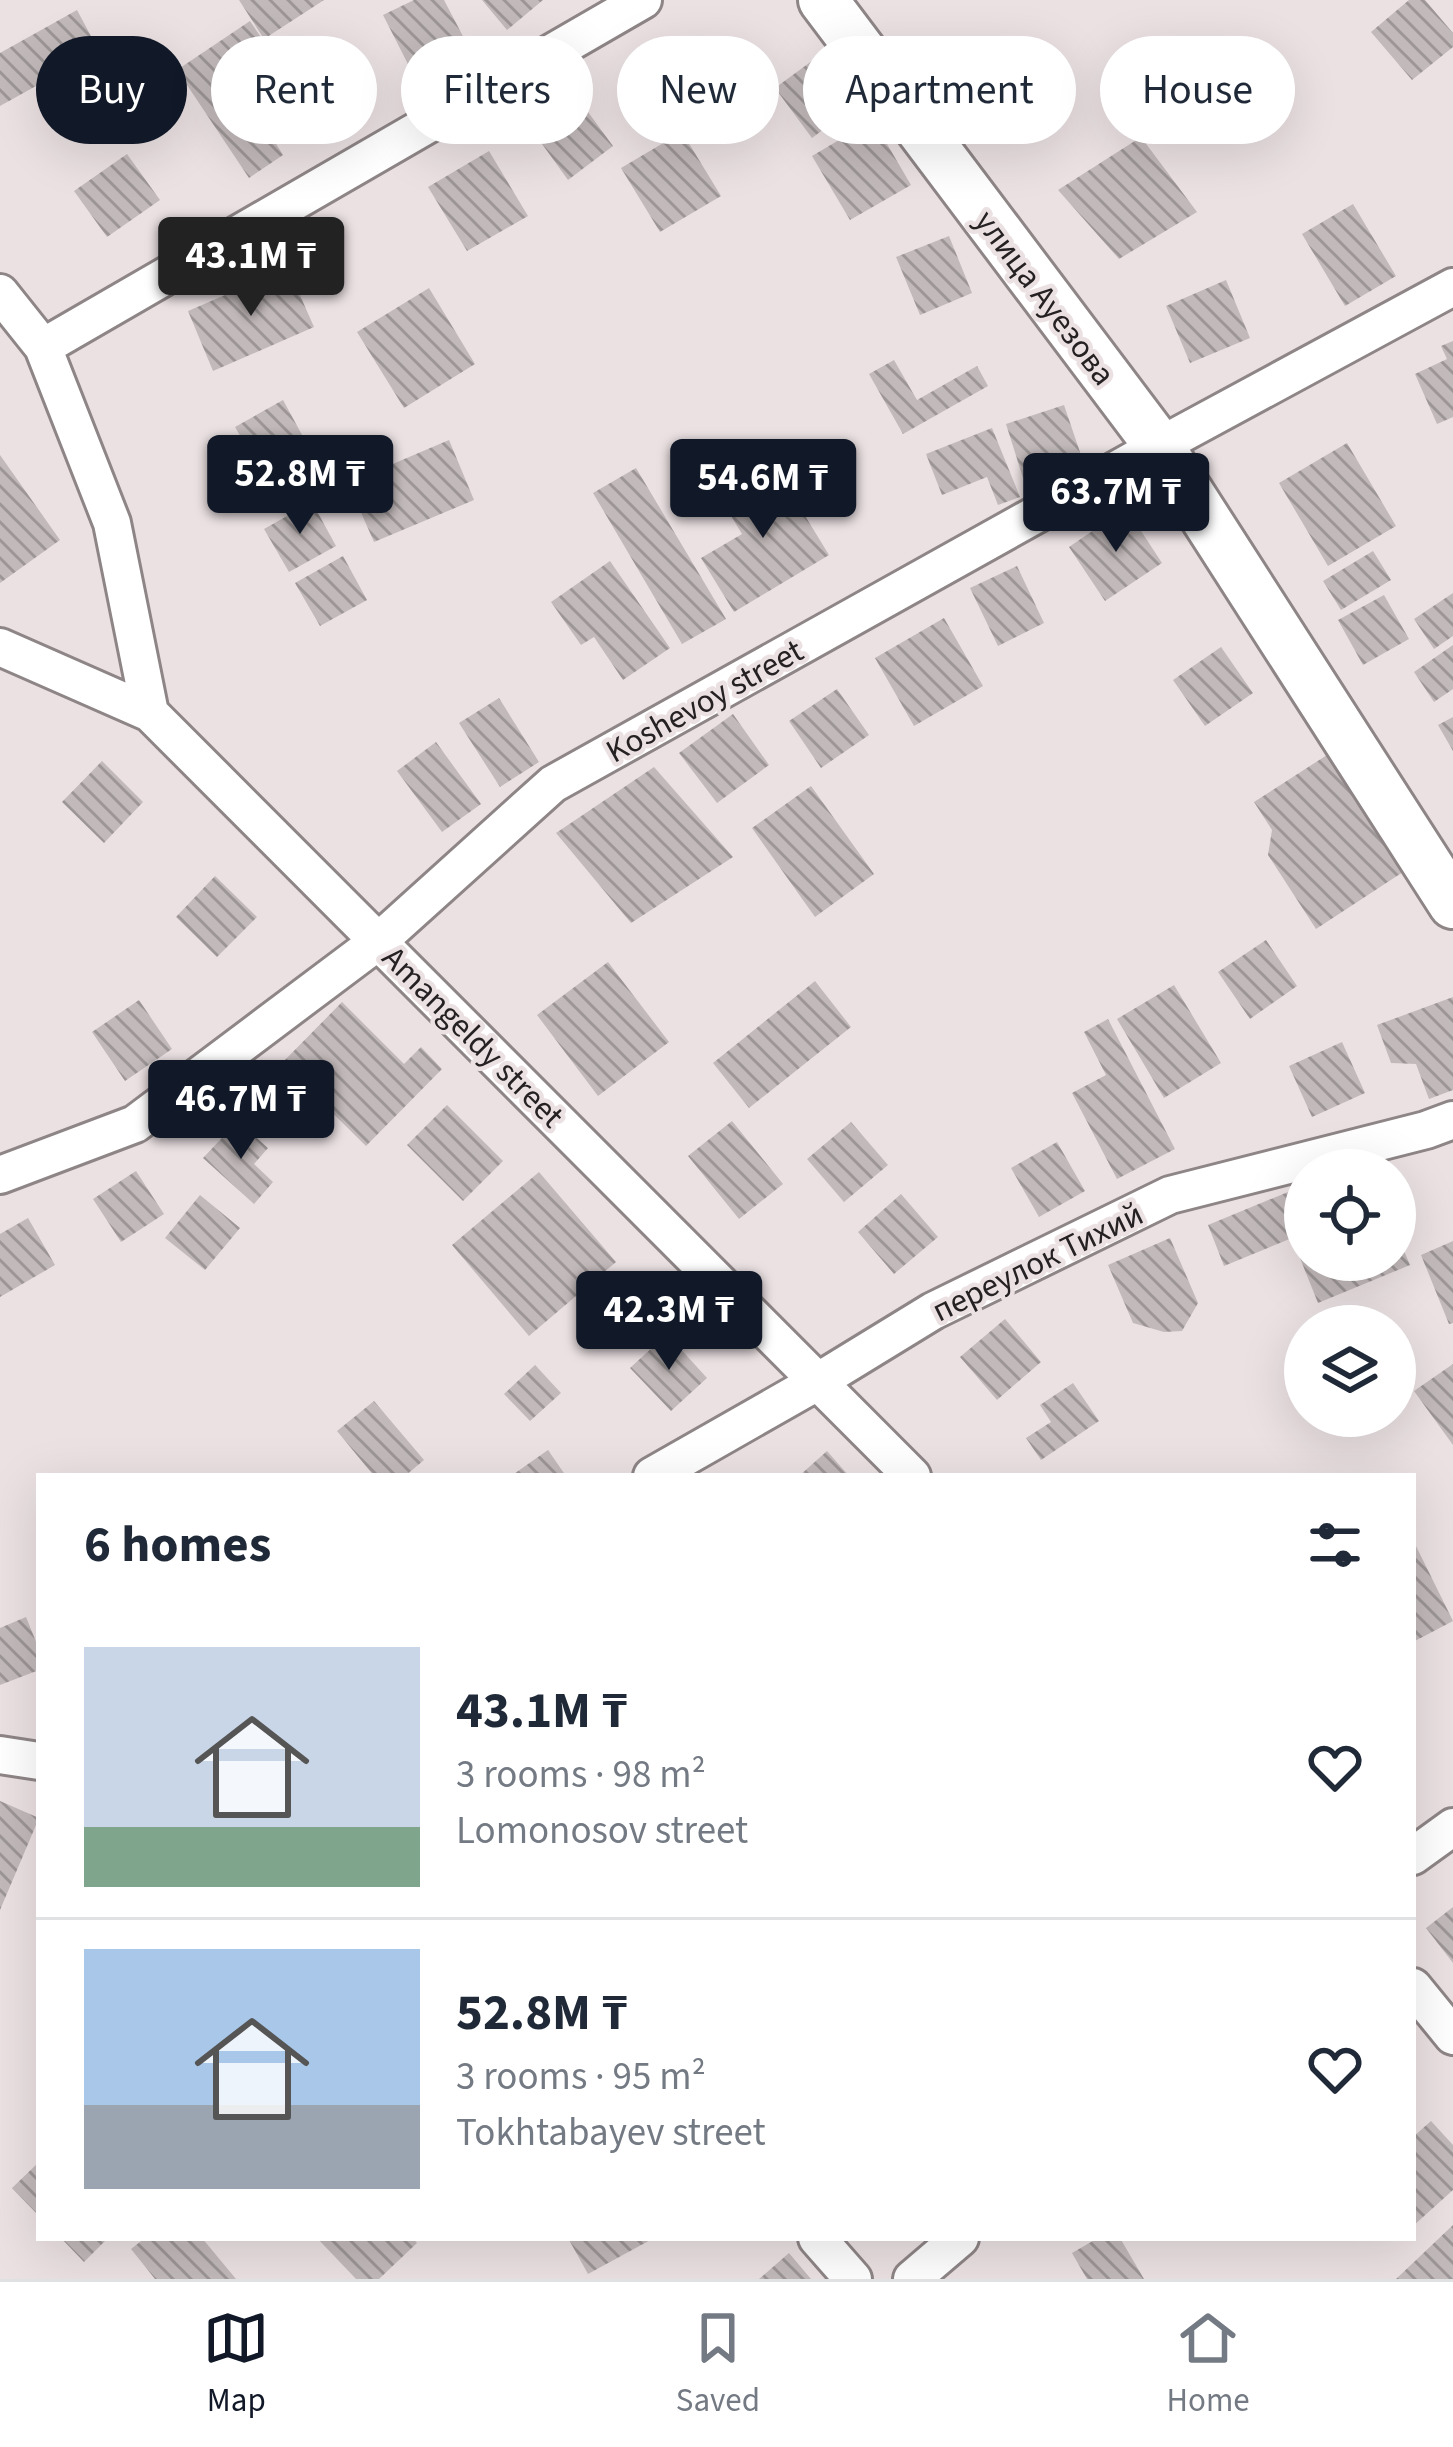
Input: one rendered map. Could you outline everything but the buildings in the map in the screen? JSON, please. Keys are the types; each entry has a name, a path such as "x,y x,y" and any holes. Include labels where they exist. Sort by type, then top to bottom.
{"street":[{"path":"43,347 643,0"},
{"name":"улица Ауезова","path":"823,0 1159,446 1453,904"},
{"name":"Koshevoy street","path":"0,1174 135,1124 380,940 553,784 1453,287"},
{"path":"0,293 43,347 112,523 150,713"},
{"name":"Amangeldy street","path":"0,647 150,713 909,1473"},
{"name":"переулок Тихий","path":"657,1473 933,1310 1170,1195 1453,1120"},
{"path":"0,1755 36,1761"},
{"path":"1416,1854 1453,1827"},
{"path":"1416,1991 1453,2036"},
{"path":"820,2241 853,2279"},
{"path":"912,2279 956,2241"}]}
